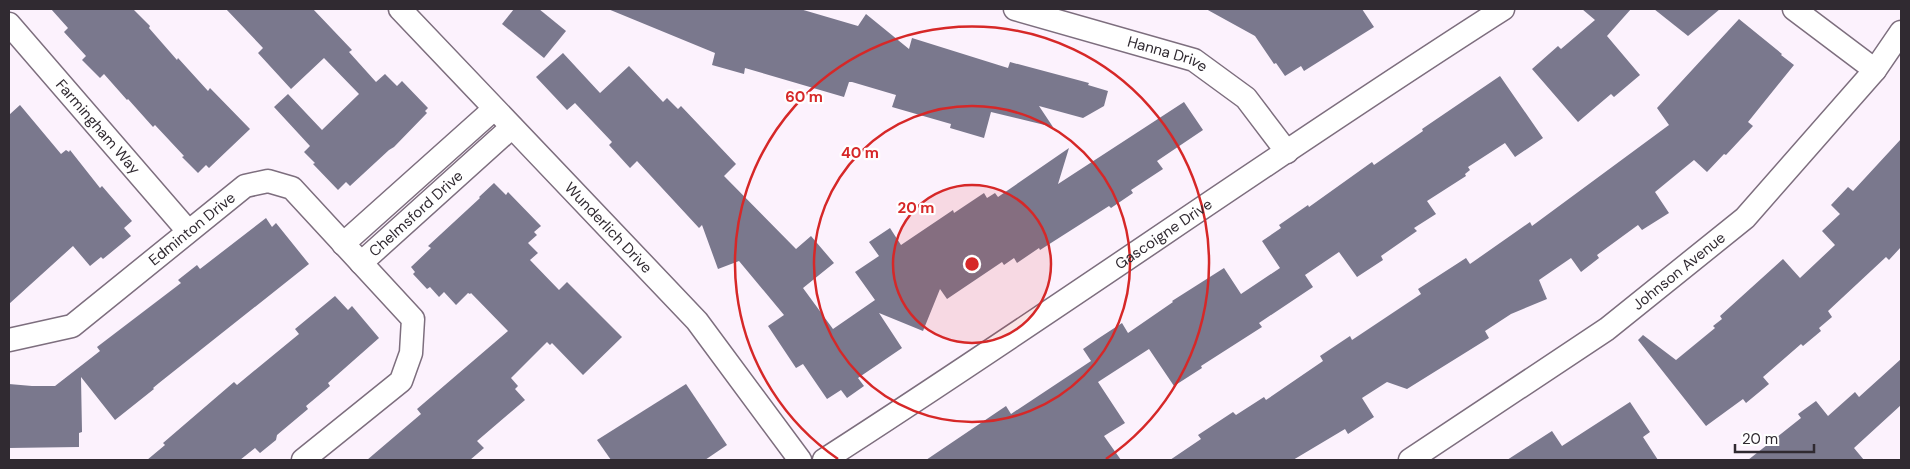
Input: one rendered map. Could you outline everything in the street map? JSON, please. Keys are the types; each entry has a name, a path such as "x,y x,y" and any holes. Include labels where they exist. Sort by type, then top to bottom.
{"street":[{"name":"Wunderlich Drive","path":"400,9 697,320 800,460"},
{"name":"Hanna Drive","path":"1015,9 1194,60 1246,98 1287,152"},
{"name":"Gascoigne Drive","path":"824,460 975,363 1399,76 1503,9"},
{"path":"1794,9 1876,70"},
{"name":"Farmingham Way","path":"9,24 188,231"},
{"name":"Johnson Avenue","path":"1410,460 1607,330 1746,218 1876,70 1901,32"},
{"name":"Chelmsford Drive","path":"343,244 494,109"},
{"name":"Chelmsford Drive","path":"303,460 401,381 411,353 413,319 361,263 512,127"},
{"name":"Edminton Drive","path":"9,340 72,326 245,186 268,180 292,188 361,263"}],"building":[{"path":"51,9 133,9 150,26 149,28 177,60 178,58 208,91 210,88 250,129 209,168 206,165 198,173 155,125 153,127 104,74 100,78 82,60 86,56 64,32 68,28"},
{"path":"226,9 313,9 352,50 349,52 376,82 385,74 397,86 402,81 428,108 425,111 427,113 394,147 350,186 346,182 338,190 304,152 310,146 274,107 288,94 322,130 359,94 324,58 291,89 258,53 263,48"},
{"path":"514,9 539,9 566,31 544,58 502,24"},
{"path":"608,9 800,9 858,26 866,14 909,49 912,38 1008,68 1010,62 1089,83 1088,85 1108,91 1104,106 1083,118 1039,106 1053,127 991,112 984,138 950,128 951,124 892,107 896,95 852,82 849,82 844,97 745,68 744,74 712,65 715,53"},
{"path":"1206,9 1362,9 1374,27 1304,71 1301,66 1285,76 1276,63 1274,64 1255,36"},
{"path":"1582,9 1631,9 1607,36 1640,75 1614,97 1611,94 1578,122 1532,69 1558,46 1561,49 1595,20"},
{"path":"1654,9 1720,9 1688,36"},
{"path":"1739,19 1794,65 1748,122 1753,126 1726,155 1724,154 1707,172 1694,160 1655,192 1669,213 1642,230 1638,225 1597,255 1599,258 1581,272 1571,258 1539,280 1547,299 1511,314 1485,331 1489,338 1407,389 1387,382 1362,398 1374,417 1348,434 1345,429 1293,460 1170,460 1201,439 1198,435 1233,412 1236,415 1264,397 1266,400 1323,361 1320,356 1350,336 1352,340 1421,294 1418,289 1466,258 1470,264 1530,222 1532,226 1669,125 1657,108"},
{"path":"563,53 600,93 629,66 663,102 667,98 678,109 681,106 736,164 724,176 796,249 811,236 834,263 803,288 833,329 875,300 855,272 879,256 869,242 890,228 901,245 953,210 954,213 984,193 987,198 995,193 998,197 1069,148 1058,184 1184,102 1203,130 1157,161 1163,169 1131,190 1133,193 1111,208 1109,206 1017,263 1014,258 1004,265 1002,262 947,299 940,289 923,331 879,313 902,348 858,378 864,386 847,398 841,390 827,399 803,364 796,368 768,326 784,315 739,261 718,269 702,225 699,228 637,161 630,168 609,145 612,142 575,103 567,110 536,77"},
{"path":"1500,76 1543,138 1515,157 1505,143 1468,167 1470,170 1465,174 1466,176 1427,201 1436,214 1414,228 1417,231 1381,256 1383,260 1357,277 1339,252 1305,275 1313,287 1259,323 1262,327 1201,366 1202,368 1174,386 1149,349 1098,382 1125,423 1104,436 1121,460 926,460 1006,406 1011,414 1091,361 1083,349 1122,323 1128,333 1172,301 1224,268 1241,294 1280,268 1262,241 1281,228 1279,225 1308,205 1309,207 1372,162 1374,165 1423,131 1422,129"},
{"path":"20,105 61,154 66,150 69,152 70,150 100,188 102,186 132,221 124,228 131,236 103,259 101,257 90,266 73,246 9,304 9,115"},
{"path":"1901,139 1901,247 1889,260 1886,257 1828,311 1832,317 1819,328 1821,331 1803,346 1801,344 1763,377 1769,384 1746,403 1743,399 1706,426 1638,340 1643,335 1676,360 1715,328 1713,326 1722,319 1720,316 1783,259 1800,278 1835,245 1822,231 1840,214 1831,205 1848,187 1853,191"},
{"path":"494,183 506,195 508,192 541,226 534,232 537,235 528,243 538,253 530,260 559,290 567,282 622,337 583,375 552,343 550,345 547,342 511,378 518,386 515,389 525,400 477,441 484,448 470,460 367,460 421,414 417,409 508,331 471,293 468,293 456,305 444,292 439,297 430,287 427,289 413,274 415,272 411,267 431,248 428,246"},
{"path":"266,218 272,227 276,223 309,264 115,420 81,377 82,432 79,433 79,447 9,448 9,384 55,386 100,351 97,347 181,283 178,280 197,265 200,269"},
{"path":"335,296 348,310 352,306 379,338 328,383 330,386 306,406 308,409 277,435 276,440 260,453 255,448 240,460 147,460 165,445 163,443 234,382 237,385 299,334 295,329"},
{"path":"1901,359 1901,405 1854,448 1864,460 1748,460 1801,418 1798,414 1816,401 1828,416 1855,392 1859,397"},
{"path":"686,384 727,445 705,460 611,460 597,440"},
{"path":"1630,402 1650,432 1643,437 1658,460 1507,460 1552,431 1562,446"}]}
